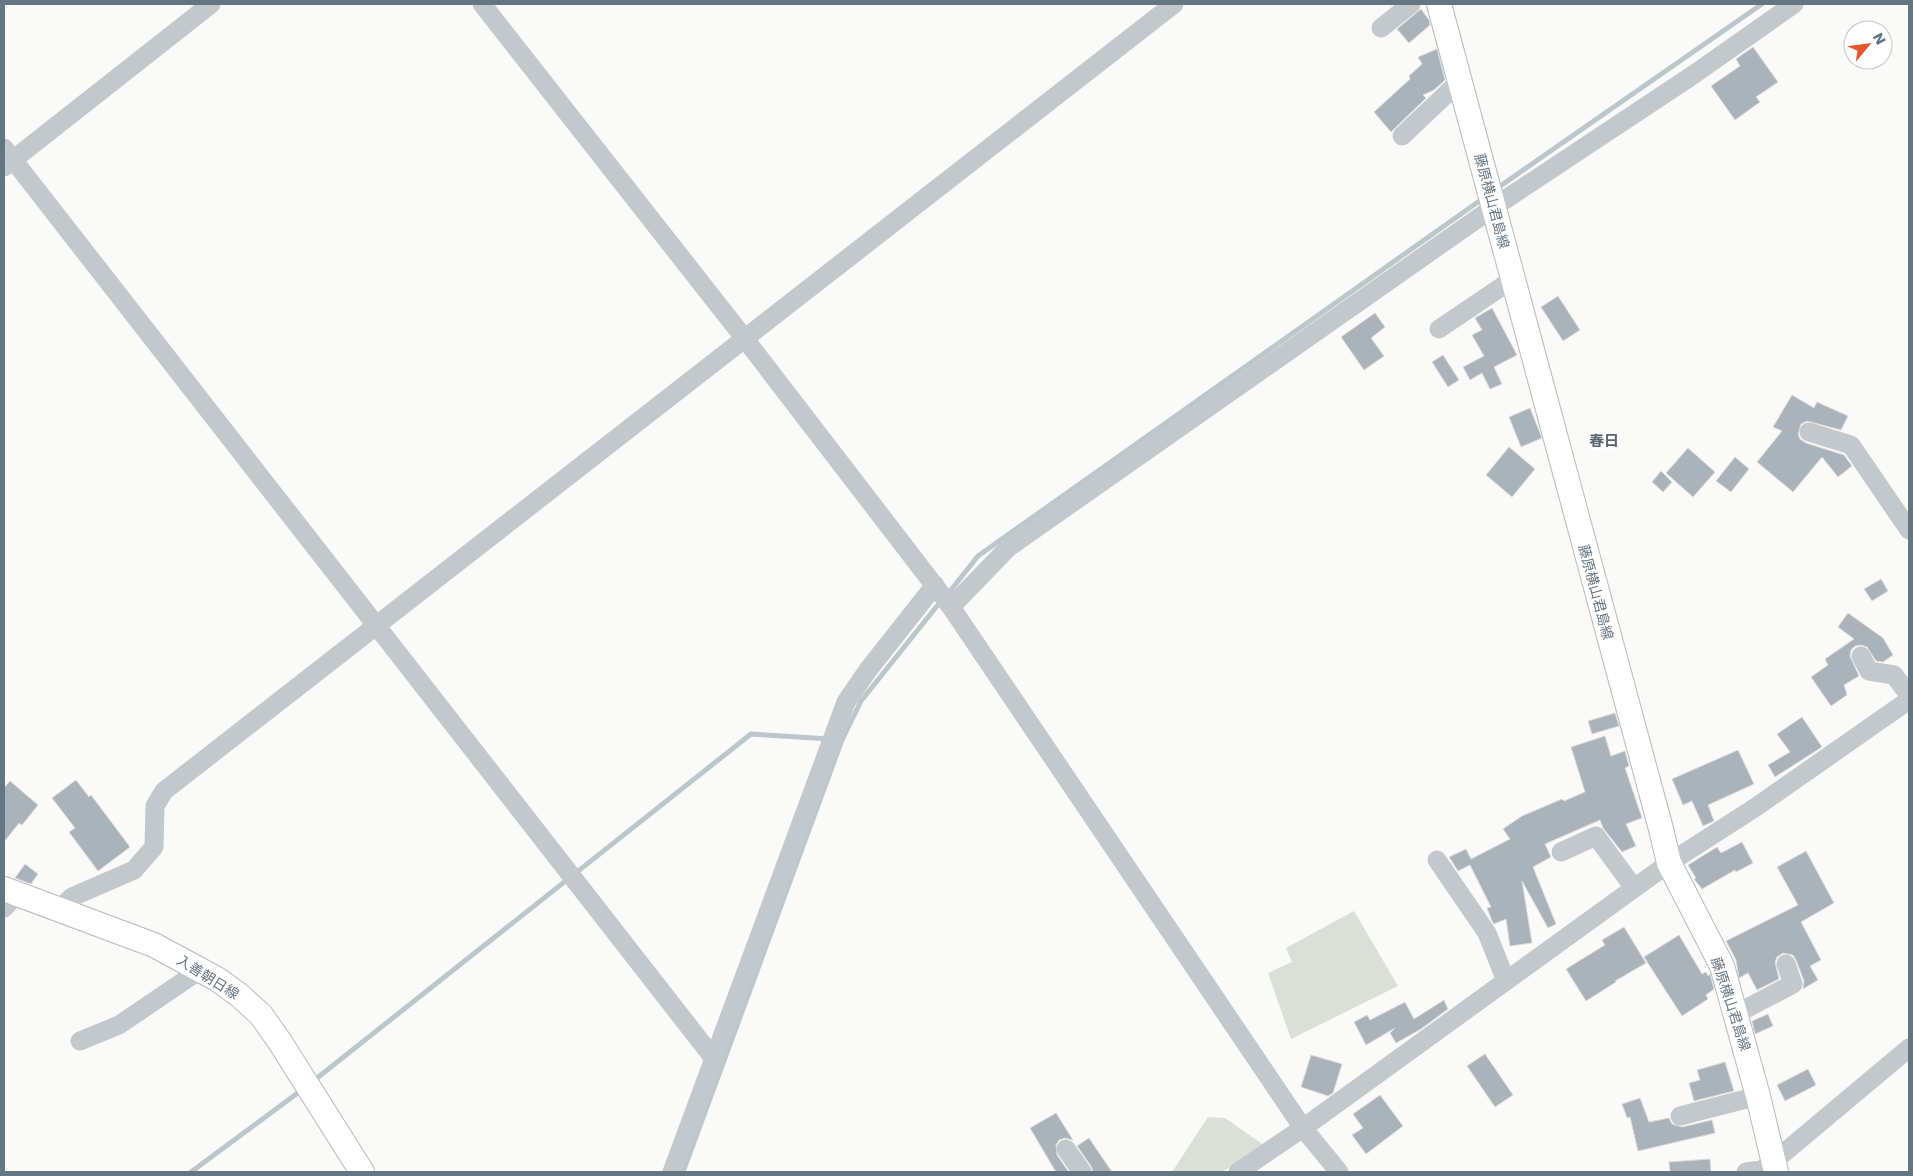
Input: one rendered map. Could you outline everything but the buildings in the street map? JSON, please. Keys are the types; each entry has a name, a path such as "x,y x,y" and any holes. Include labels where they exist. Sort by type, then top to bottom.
{"main road":[{"name":"藤原横山君島線","path":"1439,4 1661,829 1668,863 1722,966 1758,1096 1775,1167"},
{"name":"入善朝日線","path":"8,897 59,909 154,945 217,979 239,995 261,1015 307,1082 362,1172"}],"street":[{"path":"211,4 7,159 377,626 715,1060"},
{"path":"482,4 745,339 935,586 1303,1128 1339,1172"},
{"path":"59,909 72,897 134,870 154,847 155,806 164,791 1174,4"},
{"path":"1381,28 1412,4"},
{"path":"951,608 1009,547 1494,207 1694,75 1794,4"},
{"path":"1402,136 1460,81"},
{"path":"1439,329 1513,279"},
{"path":"1809,432 1851,445 1909,530"},
{"path":"672,1172 846,702 868,670 935,586"},
{"path":"1861,656 1869,671 1894,675 1909,695"},
{"path":"1238,1172 1303,1128 1668,863 1756,807 1909,700"},
{"path":"1561,852 1596,836 1634,888"},
{"path":"1437,860 1487,933 1506,981"},
{"path":"1736,1014 1793,984 1786,964"},
{"path":"80,1040 119,1025 200,970"},
{"path":"1746,1172 1775,1167 1909,1048"},
{"path":"1680,1116 1758,1096"},
{"path":"1066,1149 1082,1172"}],"shaded area":[{"path":"1354,911 1398,986 1291,1039 1268,973 1292,962 1286,948"},
{"path":"1208,1117 1225,1118 1265,1146 1222,1172 1172,1172"}],"waterway":[{"path":"1496,189 1762,4"},
{"path":"947,595 978,556 1485,197"},
{"path":"683,1172 842,740 861,701 941,601"},
{"path":"312,1082 751,734 829,739"},
{"path":"191,1172 303,1089"}],"district":[{"name":"春日","path":"1604,441"}]}
